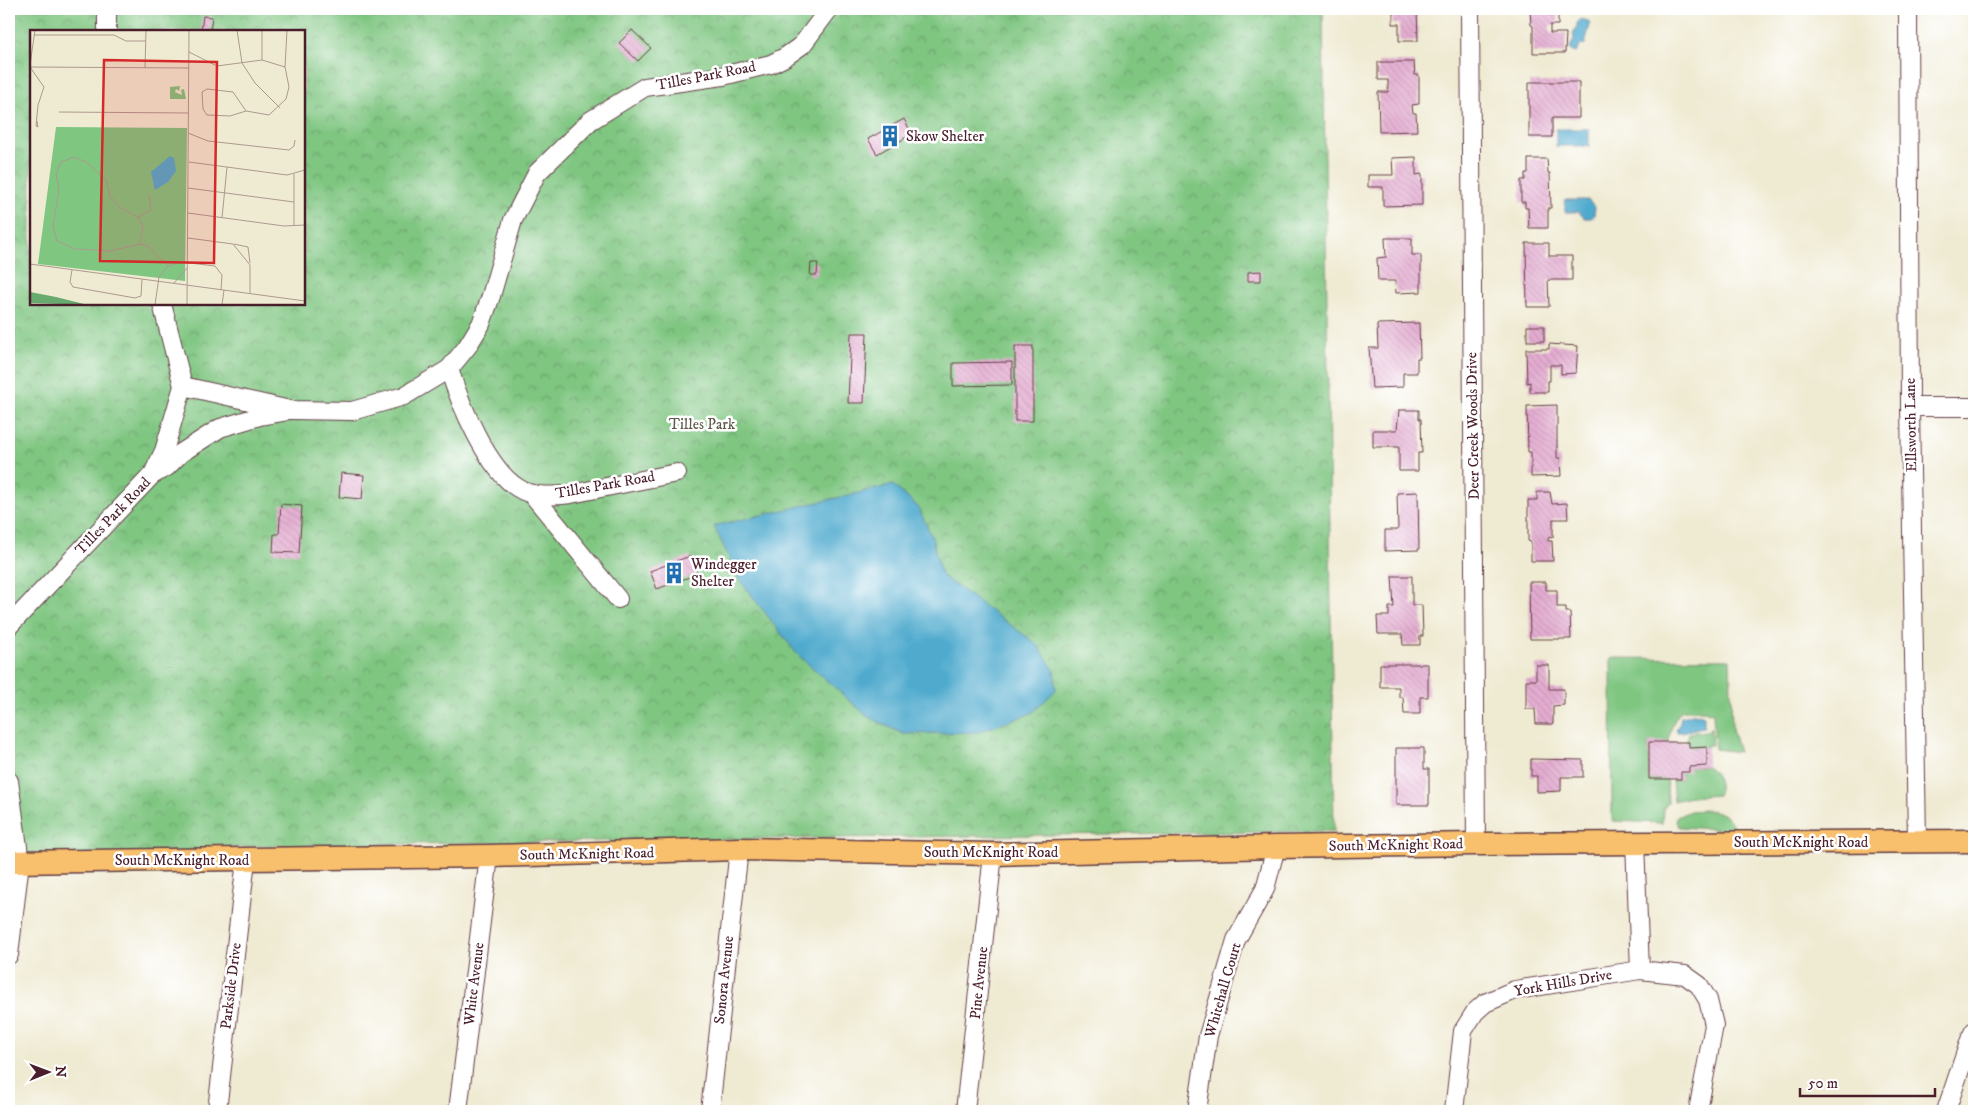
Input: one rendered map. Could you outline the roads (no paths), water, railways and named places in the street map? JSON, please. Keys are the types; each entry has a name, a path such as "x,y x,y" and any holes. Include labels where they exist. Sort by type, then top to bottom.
{"main road":[{"name":"South McKnight Road","path":"14,862 489,856 739,849 993,854 1476,844 1974,840"}],"street":[{"path":"107,30 108,9"},
{"name":"Tilles Park Road","path":"9,626 153,474 164,451 183,386 290,410 352,411 404,396 449,369 467,348 492,296 513,220 536,173 590,121 645,88 723,76 771,64 802,45 829,9"},
{"name":"Deer Creek Woods Drive","path":"1470,9 1476,844"},
{"name":"Ellsworth Lane","path":"1908,9 1910,407 1916,841"},
{"path":"162,305 183,386"},
{"name":"Tilles Park Road","path":"449,369 457,392 483,446 504,477 519,489 532,494 554,496 677,473"},
{"path":"1910,407 1974,407"},
{"path":"153,474 167,467 182,453 220,428 260,416 290,410"},
{"name":"Tilles Park Road","path":"532,494 618,599"},
{"path":"9,781 14,862 9,955"},
{"path":"1634,843 1640,970"},
{"name":"Whitehall Court","path":"1197,1111 1208,1036 1236,940 1265,889 1276,847"},
{"name":"Sonora Avenue","path":"710,1111 739,849"},
{"name":"Pine Avenue","path":"965,1111 993,854"},
{"name":"White Avenue","path":"458,1111 489,856"},
{"name":"Parkside Drive","path":"217,1111 246,860"},
{"name":"York Hills Drive","path":"1454,1111 1462,1031 1475,1012 1485,1003 1515,990 1640,970 1685,975 1699,986 1708,1000 1714,1025 1698,1111"},
{"path":"1946,1111 1974,1031"}],"water":[{"path":"1581,19 1588,21 1590,25 1585,44 1581,45 1576,53 1571,51 1570,47 1574,39 1573,34 1577,28 1577,23"},
{"path":"1556,129 1589,129 1589,146 1556,146"},
{"path":"1565,200 1588,200 1595,207 1594,215 1591,218 1584,218 1579,212 1565,212"},
{"path":"893,485 918,507 932,537 941,575 1037,644 1054,670 1056,690 1032,713 978,732 903,734 867,716 797,654 739,579 714,526"},
{"path":"1692,714 1704,715 1704,727 1677,732 1676,729 1681,717"}],"place":[{"name":"Skow Shelter","path":"890,136"},
{"name":"Windegger Shelter","path":"674,573"}],"park label":[{"name":"Tilles Park","path":"702,424"}]}
